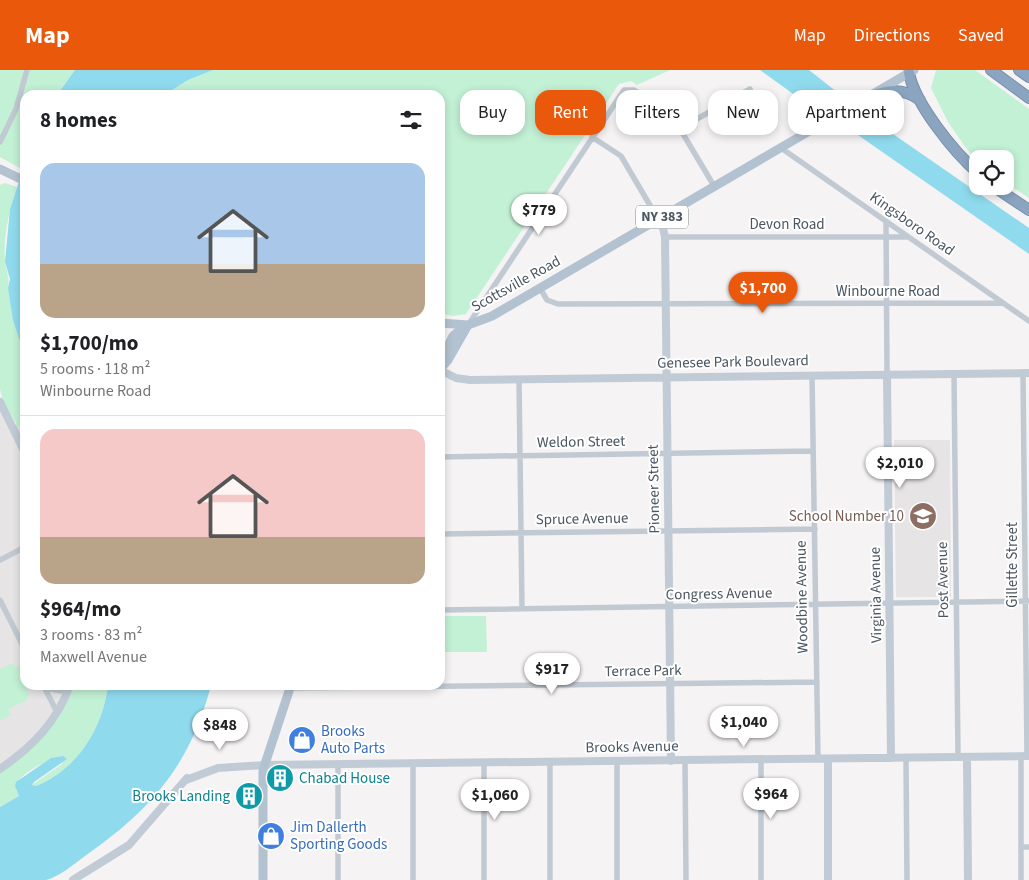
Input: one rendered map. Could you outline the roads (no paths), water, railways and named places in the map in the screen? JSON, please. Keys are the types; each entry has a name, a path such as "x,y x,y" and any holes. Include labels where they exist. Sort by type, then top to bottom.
{"highway":[{"path":"991,70 1029,98"},
{"path":"1019,70 1029,77"},
{"path":"1023,70 1029,74"},
{"path":"912,72 913,85 924,104 947,139 969,163"},
{"path":"912,72 956,142 969,156"},
{"path":"904,92 911,94 924,104"},
{"path":"1014,194 1029,204"},
{"path":"1006,195 1029,210"}],"main road":[{"name":"Scottsville Road","path":"882,90 912,72"},
{"name":"Scottsville Road","path":"468,325 492,316 804,135"},
{"path":"2,170 20,179"},
{"path":"445,323 468,325 445,364"},
{"name":"NY 383","path":"445,352 453,336 468,325"},
{"path":"263,880 264,765 289,690"}],"street":[{"path":"21,90 27,70"},
{"path":"0,142 16,109 20,95"},
{"path":"468,325 616,101"},
{"path":"685,135 714,186"},
{"path":"592,137 621,156 658,219"},
{"name":"Kingsboro Road","path":"781,148 1029,321"},
{"name":"Pioneer Street","path":"658,219 665,237 664,304 671,761"},
{"name":"Virginia Avenue","path":"886,221 892,758"},
{"name":"Devon Road","path":"665,237 909,237"},
{"name":"Winbourne Road","path":"540,288 547,300 555,304 1004,303"},
{"name":"Genesee Park Boulevard","path":"445,371 461,379 1026,373"},
{"name":"Post Avenue","path":"954,373 957,603 968,880"},
{"name":"Gillette Street","path":"1021,880 1026,756 1026,373"},
{"name":"Woodbine Avenue","path":"812,375 818,759"},
{"path":"519,379 522,608"},
{"path":"0,402 20,444"},
{"name":"Weldon Street","path":"445,457 813,451"},
{"name":"Spruce Avenue","path":"445,534 814,529"},
{"path":"0,560 20,550"},
{"path":"0,600 20,640"},
{"name":"Congress Avenue","path":"445,610 1027,602"},
{"name":"Terrace Park","path":"445,685 817,682"},
{"path":"46,690 57,712"},
{"path":"0,769 29,748 57,712 67,690"},
{"name":"Brooks Avenue","path":"72,880 129,845 186,780 218,768 264,765 1026,756"},
{"path":"906,758 907,880"},
{"path":"828,759 828,880"},
{"path":"685,760 686,880"},
{"path":"761,760 761,880"},
{"path":"618,761 618,880"},
{"path":"550,762 550,880"},
{"path":"484,763 484,880"},
{"path":"338,764 338,880"},
{"path":"413,764 413,880"},
{"path":"1021,847 1029,847"}],"water":[{"path":"75,70 213,70 188,80 172,90 61,90"},
{"path":"760,70 809,70 834,90 788,90"},
{"path":"858,135 895,135 969,187 969,195 981,195 1029,228 1029,254"},
{"path":"20,178 20,342 13,320 8,288 10,279 5,262 10,209"},
{"path":"107,690 210,690 203,713 180,762 149,803 130,821 109,839 51,878 46,880 0,880 0,807 19,796 15,786 16,782 51,758 63,756 67,759 32,785 36,786 51,779 64,770 86,746 94,732"}],"place":[{"name":"School Number 10","path":"923,516"},
{"name":"Brooks Auto Parts","path":"302,740"},
{"name":"Chabad House","path":"280,778"},
{"name":"Brooks Landing","path":"249,796"},
{"name":"Jim Dallerth Sporting Goods","path":"271,836"}]}
